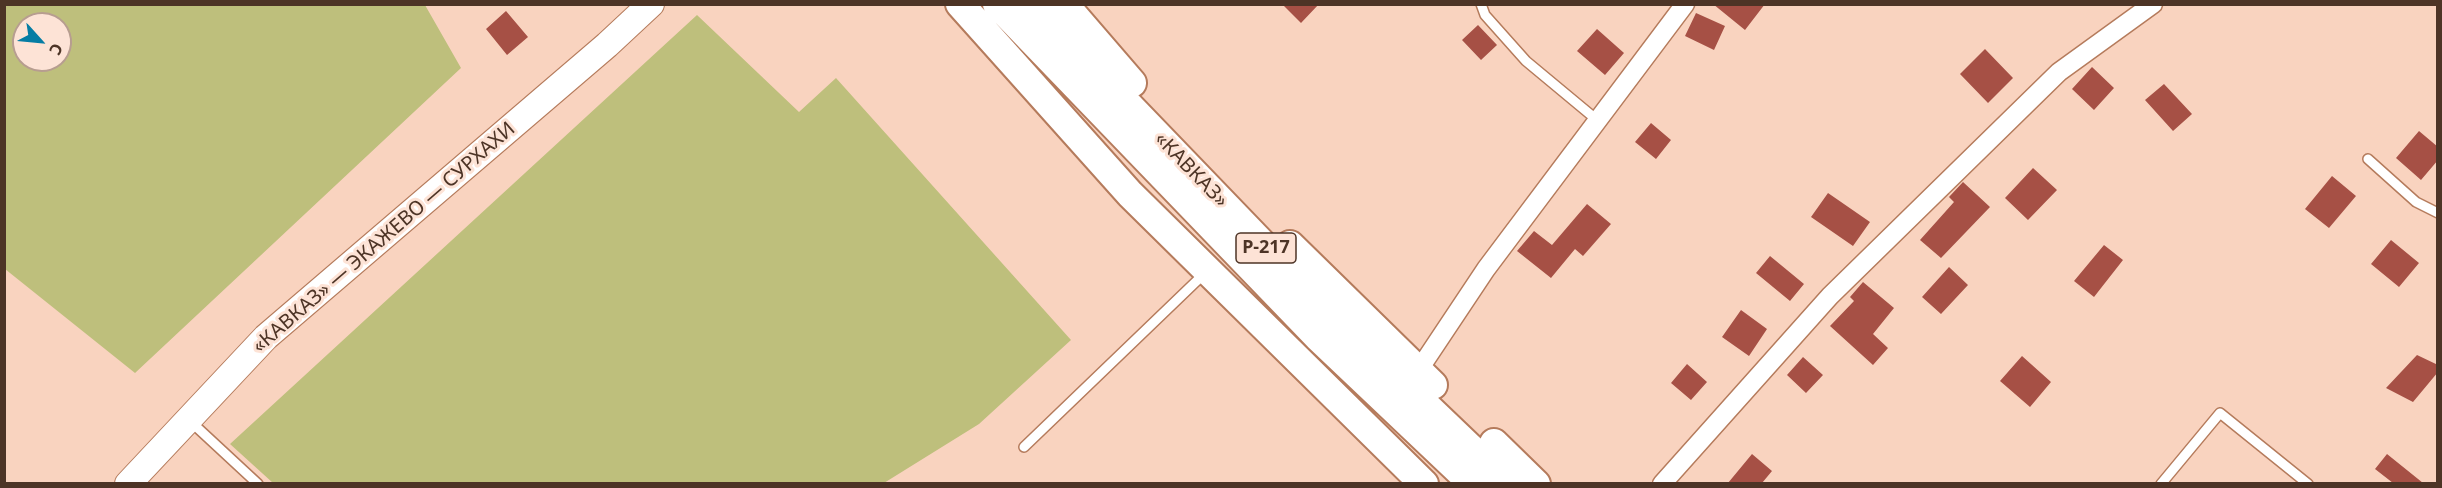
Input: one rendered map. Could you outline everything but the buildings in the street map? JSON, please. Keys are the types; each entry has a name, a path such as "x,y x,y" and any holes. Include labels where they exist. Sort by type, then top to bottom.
{"highway":[{"path":"960,4 1131,194 1424,483"},
{"name":"«КАВКАЗ»","path":"998,4 1318,337 1473,483"},
{"name":"«КАВКАЗ»","path":"1031,4 1323,307 1508,483"},
{"name":"Р-217","path":"1064,4 1173,131 1536,483"}],"main road":[{"name":"«КАВКАЗ» — ЭКАЖЕВО — СУРХАХИ","path":"128,483 267,337 607,45 651,4"}],"street":[{"path":"1418,371 1486,269 1685,4"},
{"path":"1662,483 1830,296 2034,96 2059,72 2153,4"}],"lane":[{"path":"1481,4 1485,15 1526,61 1597,120"},
{"path":"2368,159 2416,202 2438,213"},
{"path":"1024,447 1207,271"},
{"path":"2161,483 2220,413 2308,483"},
{"path":"189,419 258,483"}],"green space":[{"path":"4,5 425,5 461,68 135,373 5,269"},
{"path":"697,15 799,112 836,78 1071,340 979,424 884,483 273,483 230,444"}]}
